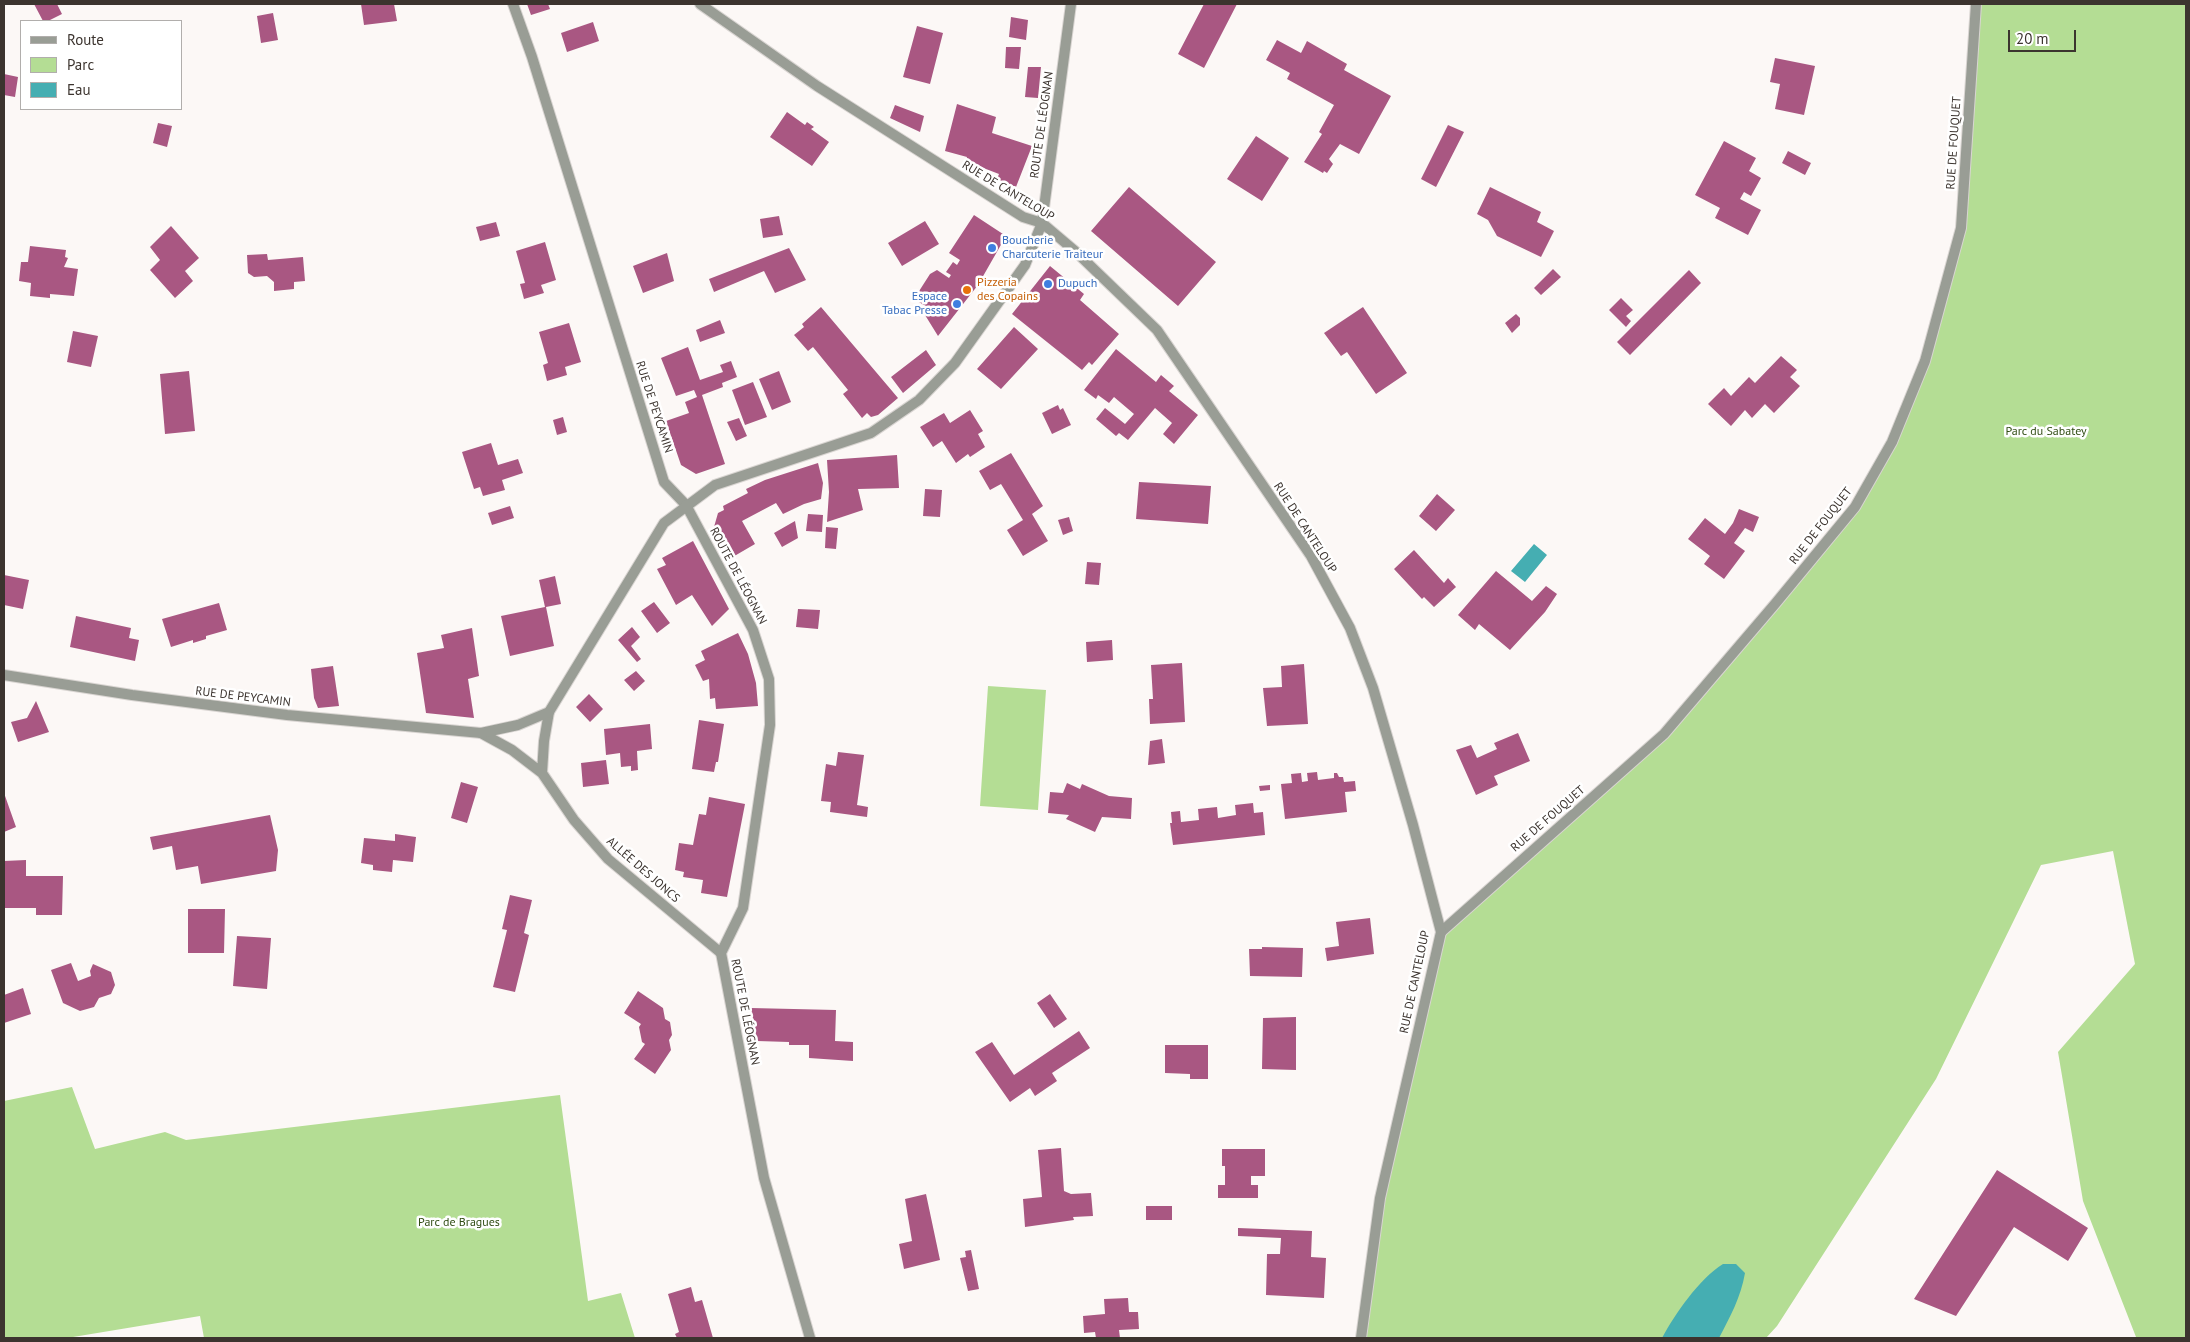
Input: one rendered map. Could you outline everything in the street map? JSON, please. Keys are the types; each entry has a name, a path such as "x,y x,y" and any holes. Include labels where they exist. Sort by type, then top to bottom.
{"street":[{"name":"RUE DE PEYCAMIN","path":"513,4 532,57 664,482 686,505"},
{"name":"RUE DE CANTELOUP","path":"700,4 833,96 1022,217 1042,224 1075,251 1157,330 1311,556 1350,628 1373,688 1414,825 1440,932 1380,1198 1361,1338"},
{"name":"ROUTE DE LÉOGNAN","path":"810,1338 764,1178 720,953 743,908 770,725 769,679 753,630 686,505 715,485 871,433 919,400 955,363 1025,265 1042,224 1071,4"},
{"name":"RUE DE FOUQUET","path":"1440,932 1664,734 1855,507 1892,442 1925,361 1961,228 1976,4"},
{"path":"542,773 544,740 549,712 664,523 686,505"},
{"name":"RUE DE PEYCAMIN","path":"4,674 132,695 287,715 481,733 518,725 549,712"},
{"name":"RUE DE PEYCAMIN","path":"481,733 512,750 542,773"},
{"name":"ALLÉE DES JONCS","path":"542,773 574,820 608,859 720,953"}],"green space":[{"name":"Parc du Sabatey","path":"1976,4 2186,4 2186,1338 2136,1337 2083,1201 2058,1052 2135,964 2113,851 2041,865 1936,1079 1777,1326 1766,1338 1361,1338 1380,1198 1441,932 1664,734 1855,507 1892,442 1925,361 1961,228"},
{"path":"988,686 1046,690 1038,810 980,806"},
{"name":"Parc de Bragues","path":"72,1087 95,1149 165,1132 186,1140 560,1095 588,1301 621,1293 635,1338 204,1338 200,1316 67,1338 4,1338 4,1101"}],"water":[{"path":"1534,544 1547,555 1525,582 1511,571"},
{"path":"1723,1264 1736,1264 1745,1273 1738,1299 1719,1338 1662,1338 1688,1298 1705,1279"}],"building":[{"path":"34,4 57,4 62,14 50,20 42,20"},
{"path":"361,4 394,4 397,21 364,25"},
{"path":"527,4 548,4 550,9 531,15"},
{"path":"1204,4 1237,4 1204,68 1178,54"},
{"path":"273,13 278,40 261,43 257,16"},
{"path":"1011,17 1028,20 1026,40 1009,37"},
{"path":"593,22 599,41 567,52 561,33"},
{"path":"917,26 943,33 930,84 903,77"},
{"path":"1277,40 1301,53 1307,41 1347,64 1344,70 1391,96 1359,154 1340,144 1329,159 1333,164 1327,173 1324,171 1323,173 1304,162 1322,134 1319,132 1334,105 1287,79 1290,73 1266,60"},
{"path":"1006,47 1021,47 1019,69 1005,68"},
{"path":"1775,58 1815,66 1804,115 1775,109 1780,84 1770,82"},
{"path":"1028,67 1041,67 1038,98 1025,97"},
{"path":"4,74 18,77 15,97 4,95"},
{"path":"957,104 996,117 992,133 1032,146 1016,187 997,179 999,174 973,164 970,172 964,168 967,157 945,151"},
{"path":"895,105 924,116 920,132 890,118"},
{"path":"787,112 805,125 807,122 814,127 811,129 829,142 812,166 770,137"},
{"path":"158,123 172,126 167,147 153,143"},
{"path":"1448,125 1464,132 1436,187 1421,179"},
{"path":"1256,136 1289,158 1262,201 1227,179"},
{"path":"1724,141 1756,158 1749,171 1761,178 1751,196 1744,192 1740,199 1761,210 1748,235 1715,218 1720,208 1695,195"},
{"path":"1788,151 1811,163 1805,175 1782,163"},
{"path":"1129,187 1216,262 1178,306 1091,231"},
{"path":"1490,187 1541,212 1537,222 1554,231 1541,257 1497,236 1488,220 1477,214"},
{"path":"974,215 1006,236 978,285 938,336 925,315 929,308 914,299 930,274 937,270 949,278 951,275 946,272 953,262 957,265 960,260 949,253"},
{"path":"779,216 783,235 763,238 760,219"},
{"path":"925,221 939,244 902,266 888,243"},
{"path":"496,222 500,236 480,241 476,227"},
{"path":"171,226 199,258 185,271 193,281 175,298 150,270 160,260 150,247"},
{"path":"545,242 556,280 541,285 544,293 524,299 520,284 525,283 516,251"},
{"path":"30,246 66,250 65,257 68,258 64,267 78,269 74,296 50,294 50,298 30,296 31,283 19,281 21,262 28,262"},
{"path":"789,248 806,280 775,293 764,271 714,292 709,279"},
{"path":"667,253 674,281 643,293 633,266"},
{"path":"267,254 268,260 303,257 305,281 294,282 294,289 274,291 274,282 267,276 254,277 248,273 247,255"},
{"path":"1050,266 1084,294 1080,300 1119,334 1092,365 1089,362 1082,370 1012,314"},
{"path":"1553,269 1561,277 1541,295 1534,288"},
{"path":"1689,270 1701,283 1630,355 1617,342"},
{"path":"1621,298 1633,310 1626,316 1631,321 1626,327 1609,310"},
{"path":"821,307 898,398 878,415 871,417 867,413 862,418 843,394 848,390 813,347 808,351 794,335 804,327 802,324"},
{"path":"1363,307 1407,373 1376,394 1347,352 1341,356 1324,333"},
{"path":"1516,314 1520,318 1520,325 1512,333 1505,323"},
{"path":"720,320 725,333 700,342 696,330"},
{"path":"569,323 581,362 565,367 567,375 547,381 543,365 548,363 539,332"},
{"path":"1014,327 1038,349 1001,389 977,369"},
{"path":"73,331 98,336 91,367 67,362"},
{"path":"688,347 700,380 723,372 720,365 731,361 737,377 722,383 723,387 702,395 725,464 696,474 681,465 666,421 689,413 685,402 697,397 694,390 676,396 661,358"},
{"path":"1116,349 1156,382 1161,375 1174,386 1169,391 1198,415 1174,444 1163,434 1172,423 1155,408 1128,440 1119,433 1116,436 1096,419 1105,408 1125,424 1134,414 1114,397 1109,403 1098,395 1096,399 1084,390"},
{"path":"926,350 936,365 903,393 891,377"},
{"path":"1781,356 1797,370 1790,377 1800,386 1774,413 1765,404 1752,418 1745,410 1731,426 1708,404 1724,388 1731,396 1749,377 1755,383"},
{"path":"189,371 195,431 165,434 160,374"},
{"path":"779,371 791,402 772,410 759,379"},
{"path":"753,382 767,417 745,425 732,390"},
{"path":"1058,405 1060,410 1063,408 1071,425 1052,434 1042,413"},
{"path":"970,410 983,431 978,434 985,447 970,457 968,454 956,463 942,441 933,447 920,427 944,413 950,423"},
{"path":"563,417 567,432 557,435 553,420"},
{"path":"739,418 747,436 736,441 727,422"},
{"path":"491,443 498,465 518,459 523,473 502,480 505,490 483,496 480,487 474,489 462,452"},
{"path":"1011,453 1043,506 1032,514 1048,541 1023,556 1007,530 1023,520 1001,484 990,490 979,471"},
{"path":"897,455 899,488 858,489 863,510 827,522 829,492 827,460"},
{"path":"818,463 823,483 821,499 804,504 783,514 776,503 742,521 755,544 731,558 714,527 718,513 724,510 723,506 748,493 746,489 765,480"},
{"path":"1139,482 1211,486 1208,524 1136,519"},
{"path":"925,489 942,490 940,517 923,516"},
{"path":"1437,494 1455,510 1436,531 1419,516"},
{"path":"510,506 514,518 492,525 488,513"},
{"path":"1739,509 1759,517 1753,532 1745,528 1734,543 1745,551 1724,579 1704,564 1710,556 1688,539 1705,518 1725,534 1733,523"},
{"path":"808,514 823,515 822,532 806,531"},
{"path":"1069,517 1073,531 1063,535 1058,520"},
{"path":"795,521 798,538 782,547 774,533"},
{"path":"826,527 838,528 836,549 825,548"},
{"path":"693,541 729,609 712,626 692,595 676,605 657,569 666,565 662,558"},
{"path":"1414,550 1444,583 1448,578 1456,587 1434,607 1424,597 1422,599 1394,569"},
{"path":"1087,562 1101,563 1099,585 1085,584"},
{"path":"1496,571 1532,601 1546,586 1557,594 1545,612 1510,650 1479,624 1475,630 1458,615"},
{"path":"4,575 29,580 23,609 4,605"},
{"path":"555,576 561,604 546,607 554,646 510,656 501,616 545,607 539,580"},
{"path":"654,602 670,623 657,633 641,611"},
{"path":"219,603 227,630 206,636 206,639 193,643 193,640 171,647 162,619"},
{"path":"798,609 820,610 818,629 796,627"},
{"path":"76,616 131,628 129,638 139,640 135,661 70,647"},
{"path":"632,627 640,637 631,646 641,659 637,662 618,640"},
{"path":"472,628 479,676 468,679 474,718 426,713 417,653 444,648 441,635"},
{"path":"738,633 748,654 756,683 758,706 716,709 715,698 710,699 709,679 703,681 695,665 705,660 701,651"},
{"path":"1112,640 1113,660 1087,662 1086,642"},
{"path":"1182,663 1185,722 1150,724 1149,699 1153,699 1151,665"},
{"path":"1304,664 1308,724 1267,726 1263,688 1282,687 1281,666"},
{"path":"333,666 339,706 318,708 314,698 311,669"},
{"path":"636,671 645,681 634,691 624,680"},
{"path":"589,694 603,709 590,722 576,707"},
{"path":"36,701 49,732 18,742 11,722 27,718"},
{"path":"699,720 724,724 718,762 716,762 714,772 692,769"},
{"path":"650,724 652,749 637,751 638,770 631,771 631,766 621,767 620,753 606,755 604,729"},
{"path":"1518,733 1530,761 1494,776 1498,785 1476,795 1456,750 1471,745 1477,758 1497,749 1494,743"},
{"path":"1162,739 1165,763 1148,765 1150,741"},
{"path":"838,752 864,755 857,805 868,807 867,817 830,812 831,802 821,801 826,764 836,766"},
{"path":"606,760 609,784 583,787 581,763"},
{"path":"1317,772 1318,780 1334,778 1334,773 1337,773 1339,777 1343,777 1344,782 1355,781 1356,791 1345,792 1347,812 1285,819 1281,784 1292,783 1291,774 1301,773 1302,782 1308,781 1307,773"},
{"path":"461,782 478,787 467,823 451,818"},
{"path":"1067,783 1080,789 1082,784 1109,796 1132,798 1131,819 1102,817 1095,832 1066,819 1069,815 1048,813 1050,792 1063,793"},
{"path":"1270,785 1270,790 1260,791 1259,786"},
{"path":"4,793 16,827 4,832"},
{"path":"709,797 745,804 727,897 701,893 703,880 683,877 684,872 675,870 679,843 693,845 699,814 706,815"},
{"path":"1253,803 1254,813 1263,812 1265,835 1173,845 1170,823 1172,823 1171,812 1180,811 1181,822 1199,820 1198,809 1217,807 1218,818 1236,815 1235,805"},
{"path":"270,815 278,850 276,871 201,884 198,866 176,870 172,846 153,850 150,837"},
{"path":"395,834 416,837 413,862 393,860 392,872 373,870 373,865 361,863 364,838 395,841"},
{"path":"26,860 26,876 63,876 62,915 36,915 36,908 4,908 4,861"},
{"path":"510,895 532,900 524,933 529,935 515,992 493,987 507,930 502,929"},
{"path":"188,909 225,909 224,953 188,953"},
{"path":"1370,918 1374,954 1327,961 1325,948 1339,946 1336,922"},
{"path":"237,936 271,938 267,989 233,986"},
{"path":"1262,947 1303,948 1302,977 1250,976 1249,949 1262,949"},
{"path":"71,963 78,981 91,976 90,971 93,964 111,972 115,985 111,994 99,998 94,1007 80,1011 63,1003 51,970"},
{"path":"23,988 31,1014 4,1023 4,995"},
{"path":"638,991 663,1008 665,1019 670,1022 672,1035 669,1040 671,1050 655,1074 634,1059 645,1044 642,1042 639,1027 641,1024 624,1013"},
{"path":"1050,994 1067,1019 1054,1028 1037,1003"},
{"path":"751,1008 836,1010 835,1041 853,1042 853,1061 809,1058 809,1045 789,1045 789,1042 757,1041"},
{"path":"1296,1017 1296,1070 1262,1069 1263,1018"},
{"path":"1079,1031 1090,1048 1052,1073 1057,1081 1035,1096 1030,1088 1010,1102 975,1052 992,1042 1014,1075"},
{"path":"1165,1045 1208,1045 1208,1079 1190,1079 1190,1074 1165,1073"},
{"path":"1061,1148 1064,1191 1071,1194 1091,1193 1093,1216 1073,1217 1074,1220 1025,1227 1023,1199 1042,1197 1038,1150"},
{"path":"1222,1149 1265,1149 1265,1176 1251,1176 1251,1185 1258,1185 1258,1198 1218,1198 1218,1185 1225,1185 1225,1166 1222,1166"},
{"path":"1997,1170 2088,1228 2068,1261 2014,1227 1956,1316 1914,1299"},
{"path":"926,1194 940,1260 904,1269 899,1244 912,1241 905,1199"},
{"path":"1146,1206 1172,1206 1172,1220 1146,1220"},
{"path":"1238,1228 1312,1231 1311,1257 1326,1258 1324,1298 1266,1295 1267,1254 1280,1254 1281,1238 1238,1236"},
{"path":"971,1250 979,1289 968,1291 960,1258 966,1257 965,1251"},
{"path":"691,1287 695,1302 702,1300 713,1338 677,1338 675,1334 679,1332 668,1294"},
{"path":"1128,1298 1129,1312 1138,1312 1139,1329 1119,1330 1120,1338 1096,1338 1095,1332 1084,1333 1083,1316 1105,1314 1104,1299"}],"place":[{"name":"Boucherie Charcuterie Traiteur","path":"992,248"},
{"name":"Dupuch","path":"1048,284"},
{"name":"Pizzeria des Copains","path":"967,290"},
{"name":"Espace Tabac Presse","path":"957,304"}]}
